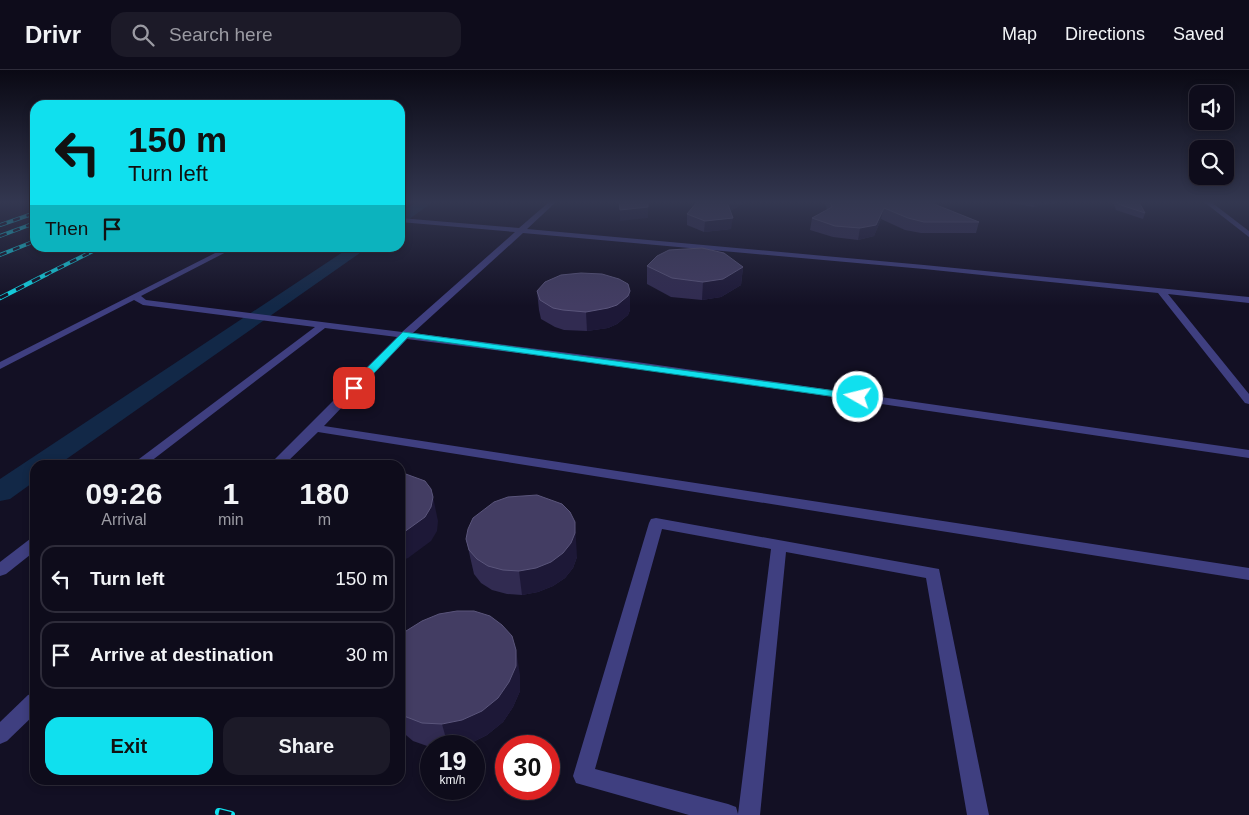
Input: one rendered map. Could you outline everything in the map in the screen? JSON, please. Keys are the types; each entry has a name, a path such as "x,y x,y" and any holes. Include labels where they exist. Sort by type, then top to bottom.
{"street":[{"path":"281,460 406,334 514,237"},
{"path":"596,237 914,266 1249,300"},
{"path":"0,366 222,252"},
{"path":"1161,292 1249,401"},
{"path":"136,296 143,302 623,363 1249,454"},
{"path":"145,460 323,325"},
{"path":"315,428 1249,574"},
{"path":"728,815 583,776 656,522 933,573 978,815"},
{"path":"749,815 779,545"},
{"path":"0,570 30,547"},
{"path":"0,735 30,705"}],"building":[{"path":"702,248 724,253 743,267 723,279 703,282 672,278 647,266 657,256 669,250"},
{"path":"581,273 602,274 619,279 628,284 630,291 628,296 617,305 586,312 553,308 540,300 537,291 545,282 561,275"},
{"path":"405,474 425,481 431,489 433,497 431,507 425,517 405,531"},
{"path":"537,495 562,504 570,512 575,522 575,533 571,543 563,553 551,562 536,568 519,571 503,570 488,566 477,559 469,550 466,539 473,518 494,502 508,497"},
{"path":"474,611 490,616 512,636 516,650 516,666 509,682 498,698 482,711 462,720 442,724 422,723 405,716 405,632 422,621 439,614"}],"waterway":[{"path":"47,460 353,252"},
{"path":"0,492 30,471"}],"railway":[{"path":"0,255 30,243"},
{"path":"47,274 91,252"},
{"path":"0,298 47,274"},
{"path":"219,812 231,815"}],"route":[{"path":"354,388 406,334 858,397"}]}
